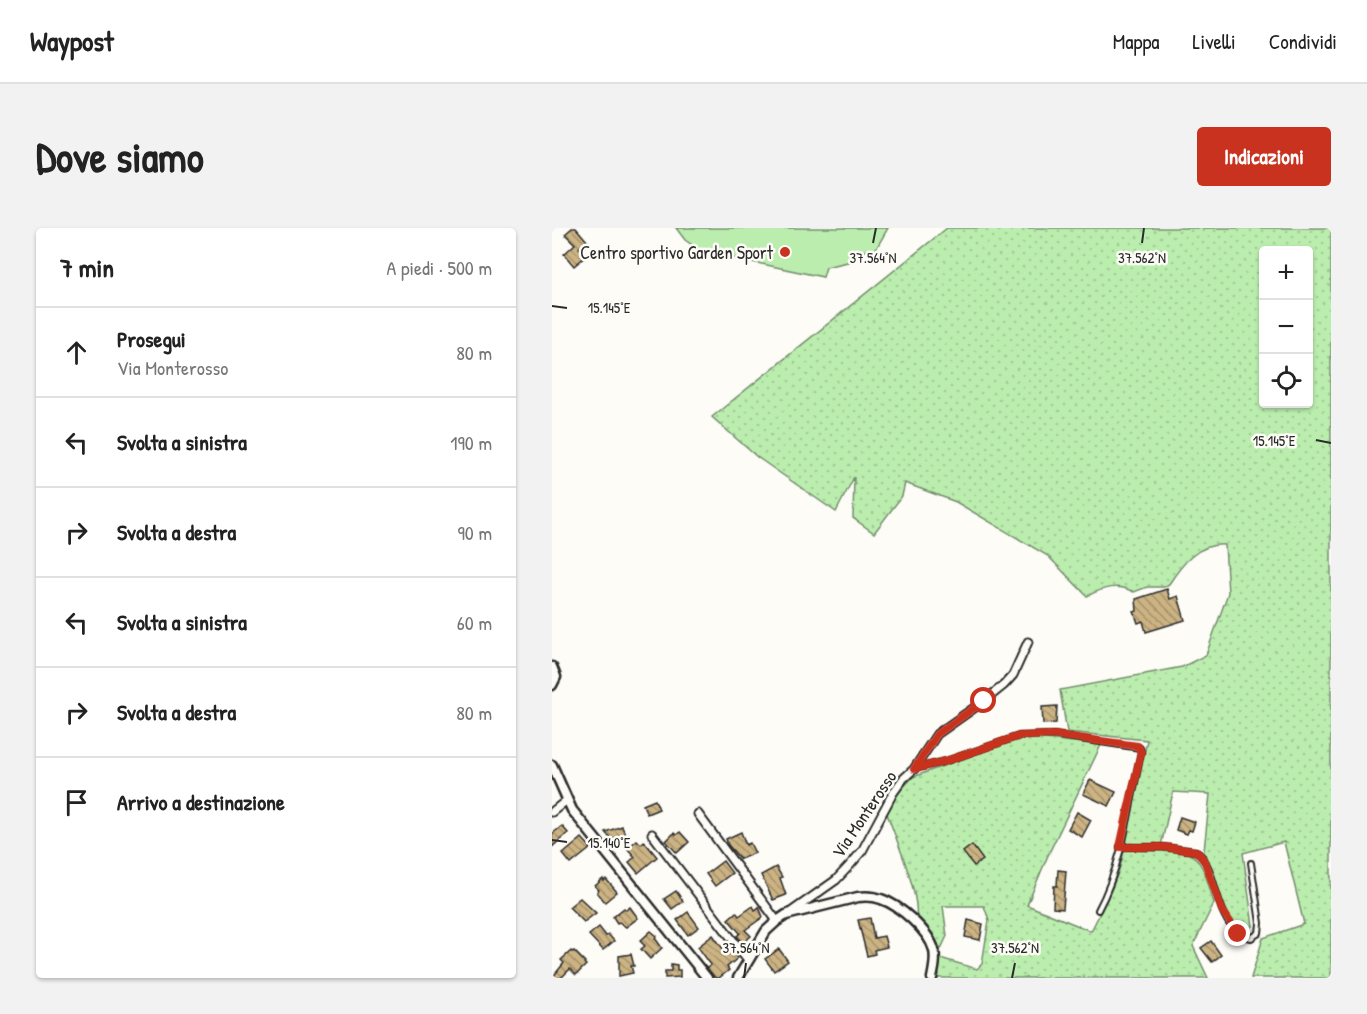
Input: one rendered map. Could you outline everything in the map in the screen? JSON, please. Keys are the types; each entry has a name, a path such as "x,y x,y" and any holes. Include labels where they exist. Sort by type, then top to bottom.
{"street":[{"name":"Via Monterosso","path":"786,915 837,880 862,851 894,793 903,779 914,769 937,734 1006,683 1013,675 1028,642"},
{"path":"552,667 556,677 552,685"},
{"path":"552,765 572,810 707,978"},
{"path":"552,812 567,800"},
{"path":"698,814 777,921"},
{"path":"652,834 748,960"},
{"path":"738,978 766,931 786,915 870,896 889,902 923,930 930,940 935,962 932,978"}],"lane":[{"path":"914,769 946,761 1019,736 1054,735 1138,746 1141,752 1112,881 1098,910"},
{"path":"1120,847 1163,847 1196,851 1205,861 1228,921 1238,934 1251,938 1256,936 1260,929 1251,863"}],"green space":[{"name":"Centro sportivo Garden Sport","path":"676,228 888,228 873,254 867,249 852,261 826,267 823,277 701,251 685,240"},
{"path":"947,228 1331,228 1331,978 1251,978 1263,938 1304,924 1284,842 1243,853 1253,926 1245,931 1236,929 1204,851 1210,794 1173,792 1161,846 1126,844 1147,740 1067,732 1060,690 1182,667 1206,655 1228,593 1225,545 1215,545 1199,551 1185,562 1169,584 1164,587 1147,587 1134,592 1116,587 1087,596 1048,556 956,502 905,483 902,496 874,533 853,518 854,477 836,512 757,457 712,417"},
{"path":"1019,738 1101,745 1049,853 1027,905 1091,931 1115,881 1124,850 1186,852 1198,860 1202,866 1214,903 1193,946 1208,978 937,978 940,958 977,969 982,964 989,920 984,906 943,906 947,936 940,951 931,931 916,916 910,879 886,811 897,794 913,777"}],"building":[{"path":"572,228 576,228 587,241 579,248 586,256 574,266 564,254 575,244 565,234"},
{"path":"1167,589 1170,599 1178,596 1185,620 1146,632 1143,621 1138,623 1134,612 1137,611 1136,599"},
{"path":"1057,706 1056,723 1043,724 1042,707"},
{"path":"1090,780 1116,792 1109,806 1083,794"},
{"path":"655,800 659,809 647,814 643,805"},
{"path":"1077,812 1091,820 1082,837 1068,829"},
{"path":"1180,817 1195,822 1192,831 1189,830 1187,834 1176,830"},
{"path":"562,826 568,833 552,847 552,834"},
{"path":"622,826 625,834 611,839 605,832"},
{"path":"680,832 689,842 677,853 666,841 674,833 676,835"},
{"path":"741,832 746,845 750,843 755,853 740,859 728,845 726,839"},
{"path":"582,838 591,848 571,864 563,854"},
{"path":"637,840 641,844 644,841 657,857 638,873 629,862 635,857 627,848"},
{"path":"972,845 983,860 974,866 963,852"},
{"path":"723,861 732,873 715,886 706,874"},
{"path":"776,867 782,877 780,878 786,895 773,900 761,875"},
{"path":"1058,870 1066,871 1063,909 1053,908 1054,886 1057,886"},
{"path":"603,879 604,881 606,879 617,892 605,902 595,886"},
{"path":"676,891 683,901 672,909 664,899"},
{"path":"580,898 596,913 584,922 569,907"},
{"path":"753,906 755,910 759,907 763,917 745,930 751,936 743,943 737,936 740,933 728,919 736,912 739,916"},
{"path":"630,907 638,918 626,927 617,923 613,917 624,908 626,910"},
{"path":"688,912 699,927 688,935 677,920"},
{"path":"870,918 874,938 884,936 887,947 874,950 875,954 867,956 858,920"},
{"path":"968,920 983,924 980,940 965,937"},
{"path":"599,927 606,936 608,934 614,941 603,950 589,935"},
{"path":"651,931 657,936 655,938 662,948 650,959 641,949 645,946 640,941"},
{"path":"713,935 726,953 731,949 738,958 719,978 715,978 707,968 711,965 698,947"},
{"path":"1211,941 1221,955 1212,962 1201,948"},
{"path":"779,949 788,961 774,971 765,959"},
{"path":"574,951 586,965 576,975 570,969 561,978 552,978 564,963 561,960"},
{"path":"631,954 633,973 619,976 619,956"},
{"path":"671,964 677,965 680,977 665,978 665,971 671,971"}],"place":[{"name":"Centro sportivo Garden Sport","path":"785,252"}],"route":[{"path":"984,701 937,734 914,769 946,761 1019,736 1054,735 1138,746 1141,752 1120,847 1163,847 1196,851 1201,854 1222,910 1238,934"}]}
